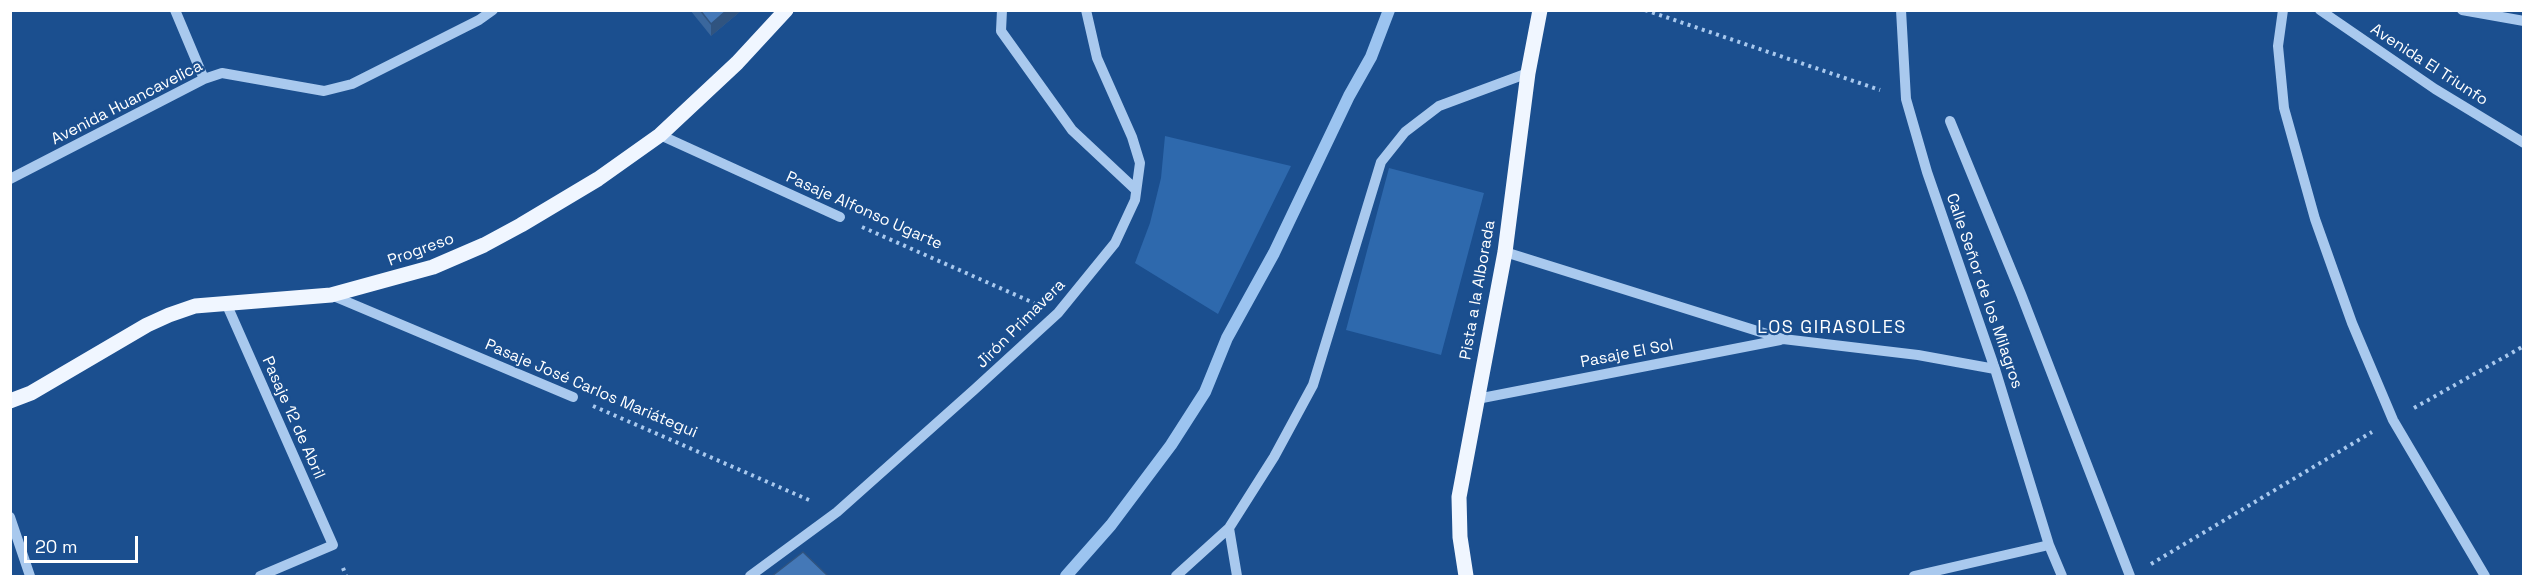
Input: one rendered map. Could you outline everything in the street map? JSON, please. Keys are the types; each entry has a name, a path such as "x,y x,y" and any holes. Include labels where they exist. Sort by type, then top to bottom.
{"main road":[{"name":"Progreso","path":"10,401 31,393 147,325 195,306 331,295 433,267 484,245 598,179 660,135 737,63 786,10"},
{"name":"Pista a la Alborada","path":"1466,576 1460,537 1459,497 1505,252 1528,73 1540,10"}],"street":[{"path":"175,10 204,79"},
{"name":"Avenida Huancavelica","path":"10,179 204,79 222,73 324,91 352,84 479,20 493,10"},
{"path":"1002,10 1001,31 1072,130 1136,189"},
{"name":"Jirón Primavera","path":"750,576 837,513 1058,313 1115,243 1135,200 1140,163 1132,136 1097,58 1086,10"},
{"name":"Calle Señor de los Milagros","path":"1901,10 1906,99 1927,172 1995,369 2049,545 2062,576"},
{"path":"2283,10 2278,46 2284,108 2315,219 2352,323 2393,420 2485,576"},
{"name":"Avenida El Triunfo","path":"2320,10 2434,89 2523,143"},
{"path":"2462,10 2523,21"},
{"path":"1176,576 1229,528 1274,457 1313,385 1381,162 1405,132 1439,106 1528,73"},
{"path":"1950,121 2021,294 2130,576"},
{"name":"Pasaje Alfonso Ugarte","path":"660,135 840,217"},
{"name":"Pasaje El Sol","path":"1505,252 1784,339 1918,355 1995,369"},
{"name":"Pasaje José Carlos Mariátegui","path":"331,295 573,397"},
{"name":"Pasaje 12 de Abril","path":"226,303 333,545 260,576"},
{"name":"Pasaje El Sol","path":"1477,399 1784,339"},
{"path":"10,517 30,576"},
{"path":"1229,528 1237,576"},
{"path":"1914,576 2049,545"}],"path":[{"path":"1645,10 1906,99"},
{"name":"Pasaje Alfonso Ugarte","path":"840,217 1058,313"},
{"path":"2130,576 2523,346"},
{"name":"Pasaje José Carlos Mariátegui","path":"573,397 837,513"}],"shaded area":[{"path":"1165,136 1291,166 1218,314 1135,263 1150,223 1161,178"},
{"path":"1389,168 1484,193 1441,355 1346,330"}],"building":[{"path":"700,10 727,10 711,24"},
{"path":"803,552 828,576 772,576"}],"waterway":[{"path":"1066,576 1111,525 1171,445 1205,392 1227,338 1274,253 1349,96 1371,57 1389,10"}],"district":[{"name":"LOS GIRASOLES","path":"1832,328"}]}
